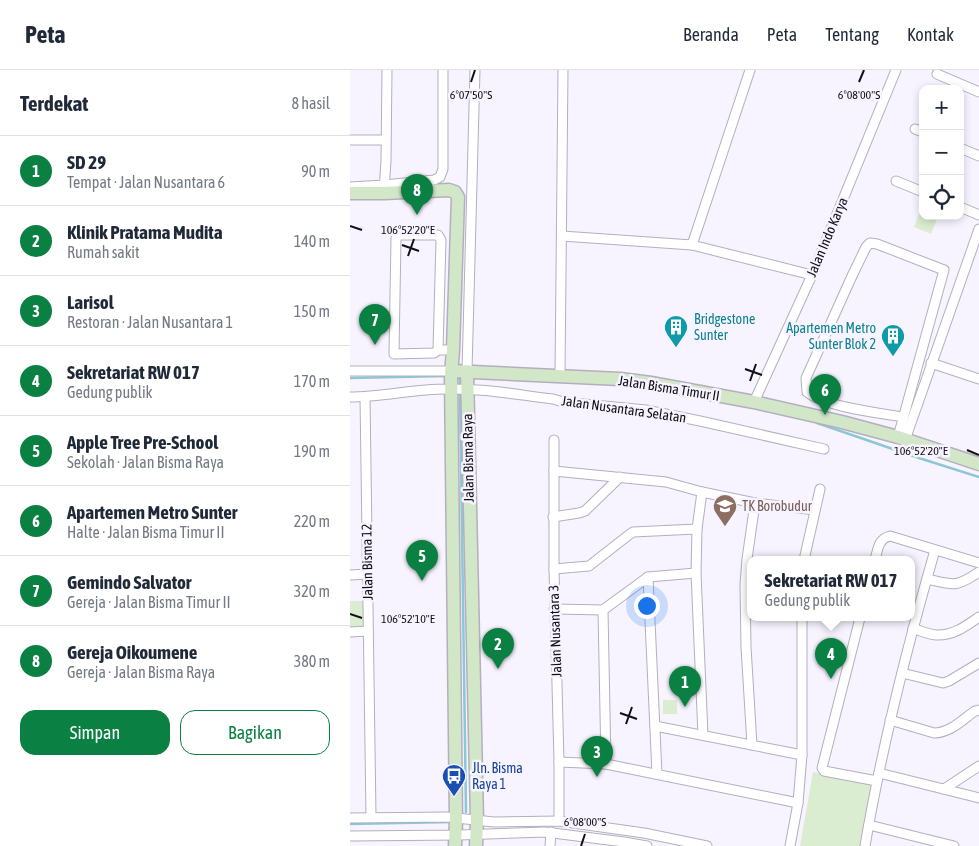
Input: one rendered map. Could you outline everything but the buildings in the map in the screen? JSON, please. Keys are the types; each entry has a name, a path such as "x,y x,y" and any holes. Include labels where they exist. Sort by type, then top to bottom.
{"street":[{"path":"384,189 387,70"},
{"path":"350,186 384,189 434,180 440,177 444,169 443,70"},
{"path":"467,372 474,70"},
{"path":"560,375 563,70"},
{"path":"692,245 750,70"},
{"name":"Jalan Indo Karya","path":"754,402 812,275 892,71"},
{"path":"937,74 979,92"},
{"path":"350,140 386,140"},
{"path":"964,150 979,156"},
{"path":"896,181 919,190"},
{"name":"Jalan Bisma Raya","path":"350,193 384,189 449,190 455,192 458,197 453,350 458,384 477,831"},
{"path":"964,209 979,215"},
{"path":"901,438 931,363 979,229"},
{"path":"394,371 396,238 399,235 435,235 441,240 438,350"},
{"path":"562,236 692,245 812,275"},
{"path":"901,438 903,417 944,270 870,243 866,247 852,276 806,378 807,392 816,398 845,407 903,417"},
{"path":"394,354 434,353 438,350 453,350"},
{"path":"931,363 979,379"},
{"name":"Jalan Bisma Timur II","path":"350,371 394,371 458,384 467,372 560,375 651,383 754,402 839,421 901,438 979,464"},
{"path":"350,397 365,397 458,384"},
{"name":"Jalan Bisma Raya","path":"455,830 458,384"},
{"name":"Jalan Nusantara Selatan","path":"458,384 563,402 646,410 824,449"},
{"name":"Jalan Bisma 12","path":"365,397 371,818"},
{"path":"839,421 845,407"},
{"name":"Jalan Nusantara 3","path":"554,440 554,609 559,821"},
{"path":"554,471 666,482 755,503 815,510"},
{"path":"553,518 579,514 585,511 620,477"},
{"path":"805,556 820,490"},
{"path":"702,492 697,529 696,573 702,735"},
{"path":"747,556 755,503"},
{"path":"554,569 589,566 634,532 697,529"},
{"path":"876,556 880,541 890,536 979,563"},
{"path":"865,846 890,720 935,550"},
{"path":"747,558 745,585 746,647 752,745"},
{"path":"927,579 950,585 966,581 979,572"},
{"path":"554,609 603,610 648,577 696,573"},
{"path":"350,575 367,574"},
{"path":"648,577 657,774"},
{"path":"603,610 606,764"},
{"path":"913,628 936,635 947,634 957,631 979,617"},
{"path":"790,846 798,803 802,755 802,621"},
{"path":"859,621 822,768 824,771 878,777 944,789 979,798"},
{"path":"350,632 368,631"},
{"path":"902,673 943,683 950,681 979,663"},
{"path":"890,720 939,732 947,730 974,711 979,710"},
{"path":"655,726 802,755"},
{"path":"559,762 606,764 798,803"},
{"path":"944,789 979,766"},
{"path":"350,818 448,817 455,830"},
{"path":"455,830 477,831 494,822 559,821 644,833 707,846"},
{"path":"869,825 954,846"},
{"path":"350,836 372,839 455,830 550,832 647,846"},
{"path":"550,832 550,846"}],"green space":[{"path":"919,214 919,220 936,220 931,234 914,227"},
{"path":"350,601 366,601 367,627 350,627"},
{"path":"663,700 677,700 677,714 663,714"},
{"path":"813,772 872,781 861,846 800,846"}],"waterway":[{"path":"350,378 446,376"},
{"path":"460,376 460,387"},
{"path":"460,392 466,812"},
{"path":"817,423 979,477"},
{"path":"350,824 451,822"}],"place":[{"name":"Gereja Oikoumene","path":"417,215"},
{"name":"Gemindo Salvator","path":"375,345"},
{"name":"Bridgestone Sunter","path":"676,348"},
{"name":"Apartemen Metro Sunter Blok 2","path":"893,357"},
{"name":"Apartemen Metro Sunter","path":"825,415"},
{"name":"TK Borobudur","path":"725,527"},
{"name":"Apple Tree Pre-School","path":"422,581"},
{"name":"Klinik Pratama Mudita","path":"498,669"},
{"name":"Sekretariat RW 017","path":"831,679"},
{"name":"SD 29","path":"685,707"},
{"name":"Larisol","path":"597,777"},
{"name":"Jln. Bisma Raya 1","path":"454,797"}]}
